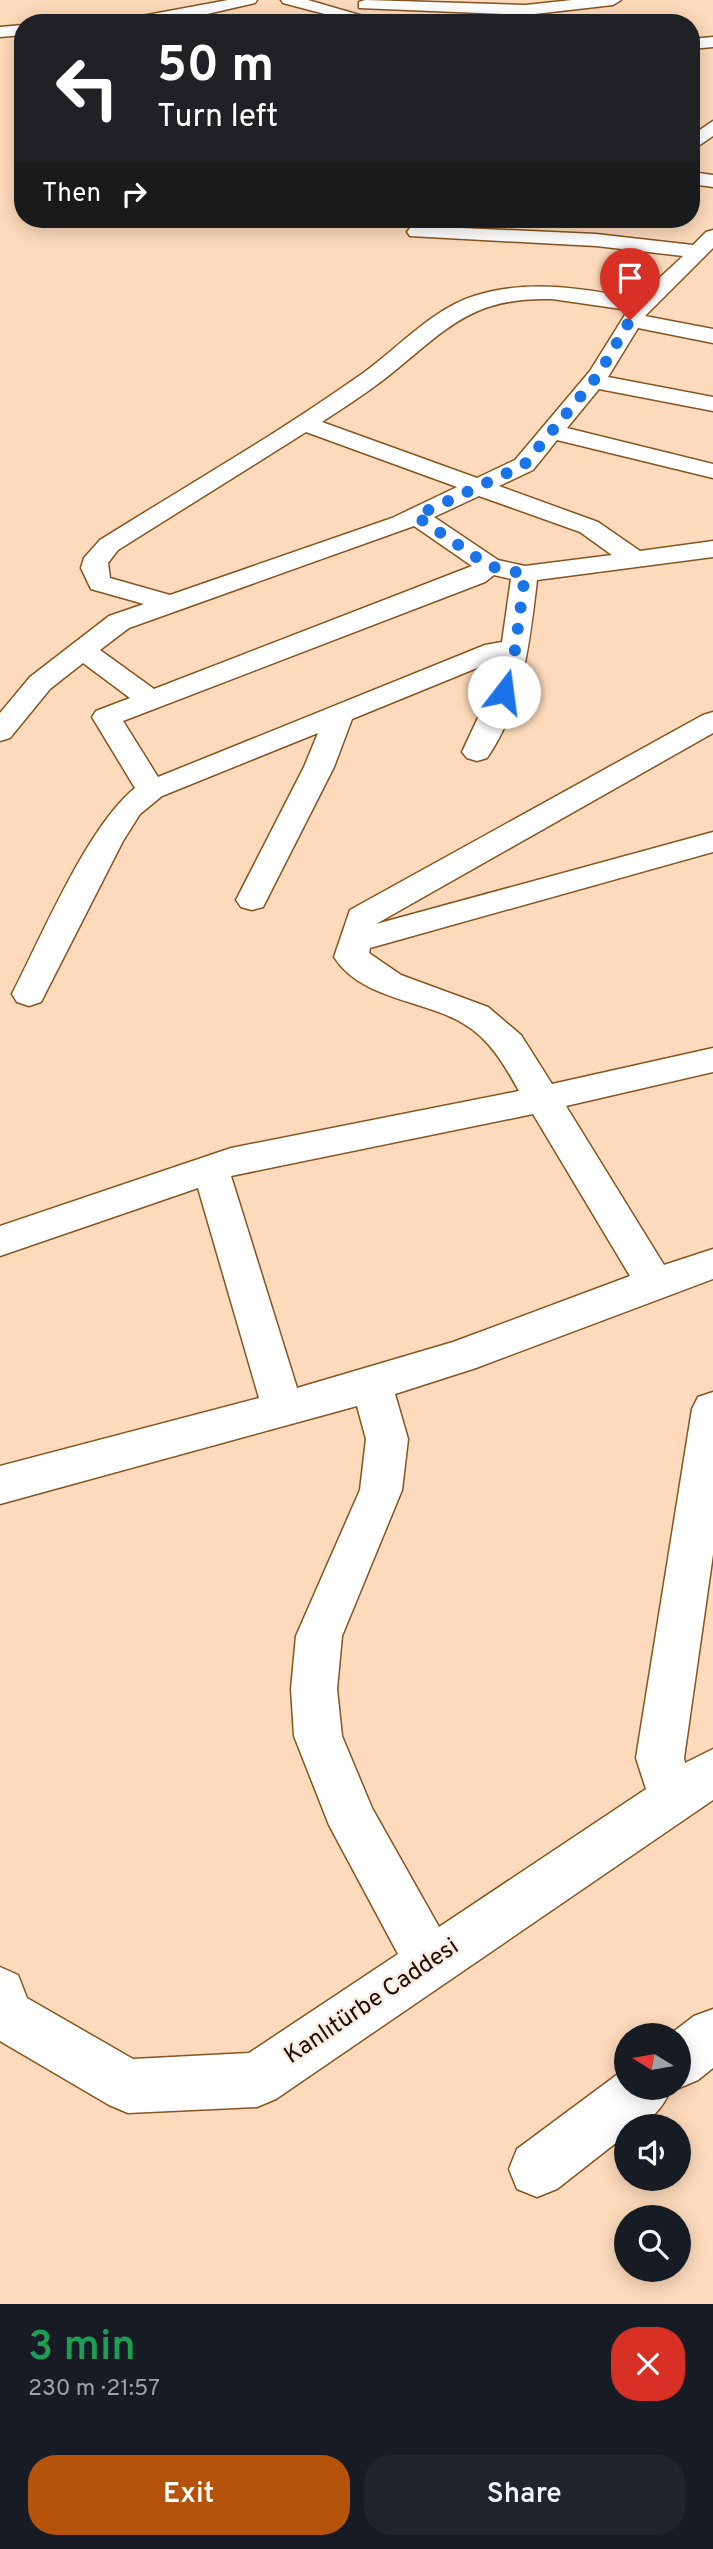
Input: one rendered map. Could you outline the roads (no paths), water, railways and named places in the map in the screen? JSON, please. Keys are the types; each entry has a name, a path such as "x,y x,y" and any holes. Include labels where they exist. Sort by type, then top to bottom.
{"street":[{"path":"186,14 250,0"},
{"path":"289,0 344,14"},
{"path":"509,14 613,0"},
{"path":"365,5 475,14"},
{"path":"700,132 711,116"},
{"path":"0,732 40,683 119,622 416,516 524,465 593,381 635,313 691,275 706,244 417,232"},
{"path":"172,604 100,583 93,568 95,560 109,545 368,381 442,319 482,300 510,294 557,293 713,336"},
{"path":"593,381 713,404"},
{"path":"303,423 589,527 632,558"},
{"path":"552,432 713,471"},
{"path":"416,516 489,566 525,574 713,549"},
{"path":"150,790 106,717 476,576 489,566"},
{"path":"477,752 504,692 515,650 525,574"},
{"path":"83,650 151,700"},
{"path":"29,994 107,841 129,808 150,790 495,651 515,650"},
{"path":"252,900 319,767 340,713"},
{"path":"655,1283 509,1044 476,1015 389,983 351,957 361,918 713,721"},
{"path":"355,940 713,842"},
{"path":"0,1241 231,1163 542,1099 713,1060"},
{"path":"211,1170 283,1410"},
{"path":"0,1485 372,1385 462,1356 655,1283 710,1273"},
{"path":"372,1385 387,1439 381,1490 319,1636 314,1689 318,1736 354,1825 429,1962"},
{"path":"693,1785 660,1758 713,1409"},
{"name":"Kanlıtürbe Caddesi","path":"2,2004 128,2086 257,2080 693,1785"},
{"path":"691,2052 713,2035"},
{"path":"537,2169 628,2100"}]}
